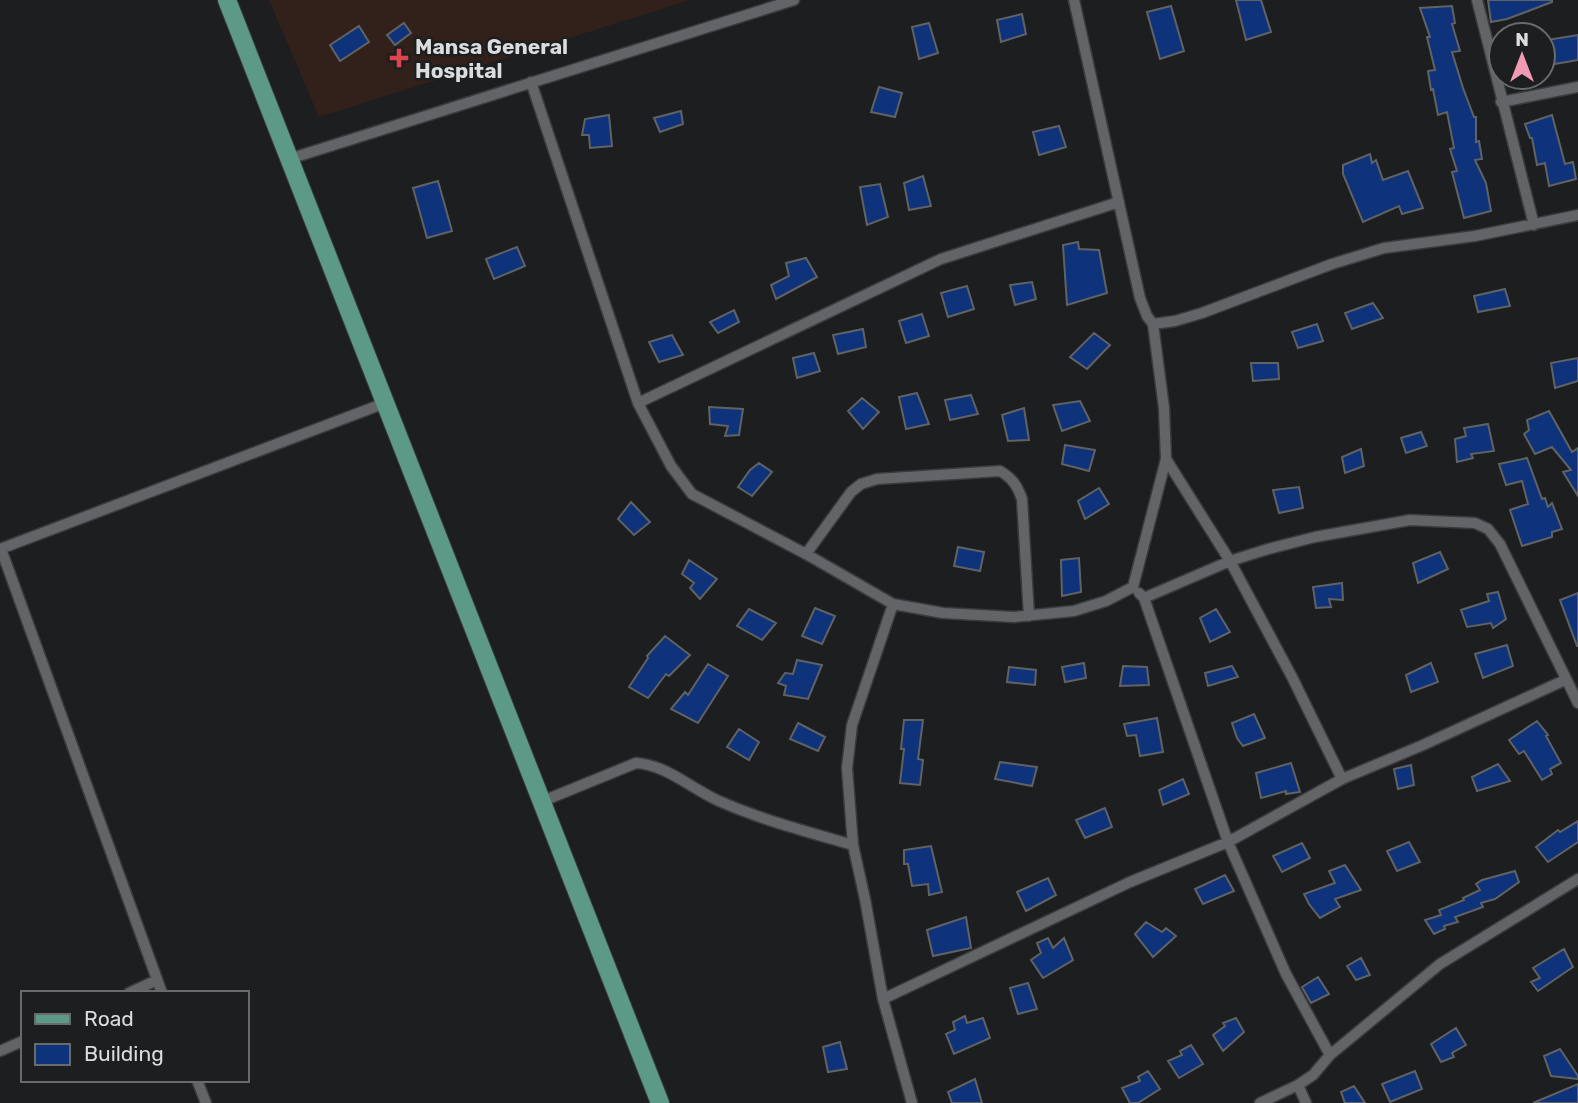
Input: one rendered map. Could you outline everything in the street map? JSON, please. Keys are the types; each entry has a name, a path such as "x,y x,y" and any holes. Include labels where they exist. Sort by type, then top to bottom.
{"main road":[{"path":"227,0 660,1103"}],"street":[{"path":"289,159 794,0"},
{"path":"531,82 638,403 671,466 692,494 893,604 943,613 1014,617 1074,611 1105,601 1133,587 1166,459 1164,408 1153,324 1140,298 1074,0"},
{"path":"1477,0 1534,225"},
{"path":"1501,102 1578,87"},
{"path":"638,403 941,259 1119,202"},
{"path":"1153,324 1202,313 1332,264 1384,248 1475,236 1578,215"},
{"path":"161,991 0,549 385,403"},
{"path":"1166,459 1230,561 1292,677 1342,779"},
{"path":"806,554 851,492 861,484 877,479 1000,471 1010,477 1018,487 1022,499 1029,616"},
{"path":"1144,598 1230,561 1315,537 1410,520 1475,523 1488,528 1500,544 1578,703"},
{"path":"1133,587 1144,598 1228,842 1286,974 1330,1055"},
{"path":"893,604 852,725 847,768 853,845 866,899 883,999 912,1103"},
{"path":"883,999 1130,882 1228,842 1342,779 1565,680"},
{"path":"543,801 636,763 647,764 666,770 718,800 742,810 853,845"},
{"path":"1260,1103 1298,1085 1313,1074 1330,1055 1440,964 1578,879"},
{"path":"134,991 157,980"},
{"path":"0,1051 21,1042"},
{"path":"198,1082 206,1103"},
{"path":"1298,1085 1306,1103"}],"shaded area":[{"name":"Mansa General Hospital","path":"269,0 690,0 319,117"}],"building":[{"path":"1236,0 1261,0 1271,32 1246,40"},
{"path":"1488,0 1552,0 1507,19 1491,21"},
{"path":"1171,6 1184,51 1160,59 1147,12"},
{"path":"1452,6 1455,23 1452,24 1460,51 1452,52 1463,88 1476,117 1476,142 1479,141 1482,159 1475,160 1486,183 1491,211 1464,218 1452,172 1457,171 1450,149 1454,148 1447,112 1438,115 1433,89 1431,90 1428,71 1435,70 1427,37 1430,37 1420,8"},
{"path":"1022,14 1026,34 1001,42 997,20"},
{"path":"404,23 411,33 395,45 387,35"},
{"path":"929,23 938,53 919,59 912,27"},
{"path":"359,26 369,42 340,61 330,45"},
{"path":"1578,35 1578,60 1557,64 1557,38"},
{"path":"879,87 902,93 895,117 871,112"},
{"path":"681,111 683,124 660,132 654,118"},
{"path":"609,115 612,146 590,148 589,135 582,135 585,119"},
{"path":"1552,115 1565,164 1573,162 1576,179 1549,186 1545,163 1537,165 1532,138 1525,124"},
{"path":"1059,126 1066,147 1039,155 1033,132"},
{"path":"1370,154 1372,163 1376,160 1383,180 1408,171 1423,208 1402,214 1399,206 1363,222 1343,174 1343,165"},
{"path":"923,176 931,206 909,210 904,183"},
{"path":"438,181 452,231 427,238 413,188"},
{"path":"880,184 888,217 867,225 860,187"},
{"path":"1078,242 1079,249 1099,250 1107,293 1067,305 1063,245"},
{"path":"517,247 525,266 494,279 486,259"},
{"path":"806,258 817,277 776,299 771,285 789,276 786,263"},
{"path":"1032,282 1036,299 1015,305 1010,285"},
{"path":"967,286 974,309 948,317 941,293"},
{"path":"1505,289 1510,306 1478,312 1474,296"},
{"path":"1373,303 1383,318 1352,329 1345,313"},
{"path":"734,310 739,322 718,333 710,322"},
{"path":"922,314 929,336 906,343 899,321"},
{"path":"1317,324 1323,341 1298,348 1292,332"},
{"path":"863,329 866,347 838,354 833,335"},
{"path":"1094,333 1110,345 1087,369 1070,357"},
{"path":"672,335 683,355 659,362 649,342"},
{"path":"814,353 820,371 797,378 793,358"},
{"path":"1578,358 1578,381 1555,388 1551,363"},
{"path":"1251,363 1278,363 1279,379 1253,381"},
{"path":"917,393 929,424 906,429 899,397"},
{"path":"971,395 978,414 950,420 945,400"},
{"path":"862,398 879,412 863,429 848,411"},
{"path":"1080,401 1090,421 1062,431 1053,405"},
{"path":"709,407 743,409 739,435 725,436 728,426 710,424"},
{"path":"1024,408 1029,440 1008,441 1002,415"},
{"path":"1549,411 1572,452 1578,448 1578,496 1563,472 1571,470 1552,447 1535,454 1524,434 1529,430 1527,420"},
{"path":"1488,424 1494,451 1471,454 1473,458 1457,462 1455,439 1466,436 1464,428"},
{"path":"1421,432 1427,446 1406,453 1401,438"},
{"path":"1065,445 1095,450 1089,471 1062,464"},
{"path":"1361,449 1364,466 1345,473 1342,457"},
{"path":"1527,458 1542,499 1545,498 1548,507 1552,503 1562,529 1552,532 1552,537 1522,546 1510,510 1528,504 1522,481 1506,485 1499,464"},
{"path":"759,463 772,472 752,496 738,487 750,470"},
{"path":"1299,487 1303,508 1279,513 1273,490"},
{"path":"1099,488 1109,504 1085,519 1078,501"},
{"path":"631,502 650,522 634,535 618,519"},
{"path":"958,547 984,552 980,571 954,566"},
{"path":"1440,552 1448,569 1418,583 1413,563"},
{"path":"1079,558 1081,592 1062,596 1061,560"},
{"path":"689,560 717,579 700,599 690,588 694,583 682,574"},
{"path":"1342,583 1343,600 1329,599 1331,607 1316,608 1313,587"},
{"path":"1498,592 1506,619 1493,628 1491,623 1467,627 1461,610 1489,601 1487,594"},
{"path":"1578,593 1578,646 1577,646 1560,600"},
{"path":"815,608 835,616 822,644 802,636"},
{"path":"749,609 776,623 762,640 737,626"},
{"path":"1216,609 1230,632 1210,642 1200,618"},
{"path":"665,636 690,655 669,676 666,674 648,698 629,687 647,656"},
{"path":"1507,645 1513,666 1483,678 1475,654"},
{"path":"797,660 822,665 808,699 784,695 786,686 778,683 785,673 793,674"},
{"path":"1084,663 1086,678 1065,682 1062,667"},
{"path":"1431,663 1438,682 1411,692 1406,675"},
{"path":"708,664 728,676 698,723 671,709 685,692 688,695"},
{"path":"1123,666 1147,667 1149,685 1120,686"},
{"path":"1232,666 1238,677 1208,686 1205,673"},
{"path":"1009,667 1036,670 1035,685 1007,682"},
{"path":"1254,714 1265,738 1243,746 1232,723"},
{"path":"1157,718 1163,752 1140,756 1136,735 1127,736 1124,724"},
{"path":"904,720 923,720 918,759 923,760 920,785 900,783"},
{"path":"1537,721 1548,735 1546,736 1561,763 1550,769 1552,774 1542,780 1524,751 1519,754 1509,740"},
{"path":"798,723 825,737 818,751 790,739"},
{"path":"739,729 759,742 749,760 727,747"},
{"path":"1000,762 1037,767 1032,786 995,779"},
{"path":"1291,763 1300,792 1286,794 1286,791 1261,798 1256,773"},
{"path":"1498,764 1510,781 1477,791 1472,777"},
{"path":"1411,765 1414,785 1398,789 1394,769"},
{"path":"1183,779 1189,794 1163,805 1159,790"},
{"path":"1105,808 1112,827 1085,838 1076,820"},
{"path":"1578,821 1578,842 1548,862 1536,847 1558,830 1560,832"},
{"path":"1409,842 1420,862 1397,871 1387,851"},
{"path":"1302,843 1310,858 1282,872 1273,856"},
{"path":"931,846 942,892 929,895 928,884 912,886 908,864 904,864 904,850"},
{"path":"1345,865 1361,890 1335,899 1340,907 1320,918 1304,894 1335,883 1329,871"},
{"path":"1515,871 1519,882 1495,899 1481,903 1483,907 1455,917 1458,922 1444,926 1445,929 1434,934 1425,920 1441,915 1439,910 1480,890 1476,884 1482,880"},
{"path":"1225,875 1234,891 1203,904 1195,889"},
{"path":"1048,878 1056,895 1026,911 1017,892"},
{"path":"966,917 971,948 933,956 927,930"},
{"path":"1146,922 1162,932 1166,928 1176,936 1153,957 1135,934"},
{"path":"1048,938 1053,948 1064,938 1073,960 1043,978 1031,960 1041,953 1037,943"},
{"path":"1564,949 1573,967 1538,991 1531,982 1540,978 1533,968"},
{"path":"1361,958 1370,975 1356,980 1347,966"},
{"path":"1318,977 1329,994 1311,1003 1302,987"},
{"path":"1028,983 1037,1009 1018,1014 1010,988"},
{"path":"965,1016 967,1023 983,1018 990,1038 954,1054 946,1034 955,1030 953,1022"},
{"path":"1236,1018 1244,1032 1223,1051 1213,1035 1225,1026 1223,1023"},
{"path":"1456,1028 1466,1045 1452,1053 1454,1057 1441,1062 1431,1044"},
{"path":"840,1042 847,1069 828,1072 823,1047"},
{"path":"1191,1045 1203,1064 1179,1078 1168,1061 1182,1055 1180,1051"},
{"path":"1560,1049 1578,1079 1551,1076 1544,1056"},
{"path":"1148,1071 1160,1089 1138,1103 1130,1103 1122,1088 1140,1081 1138,1077"},
{"path":"1415,1071 1422,1089 1390,1102 1382,1084"},
{"path":"975,1079 982,1103 952,1103 948,1092"},
{"path":"1578,1084 1578,1103 1533,1103"},
{"path":"1354,1086 1365,1103 1345,1103 1341,1092"}],"place":[{"name":"Mansa General Hospital","path":"399,58"}]}
